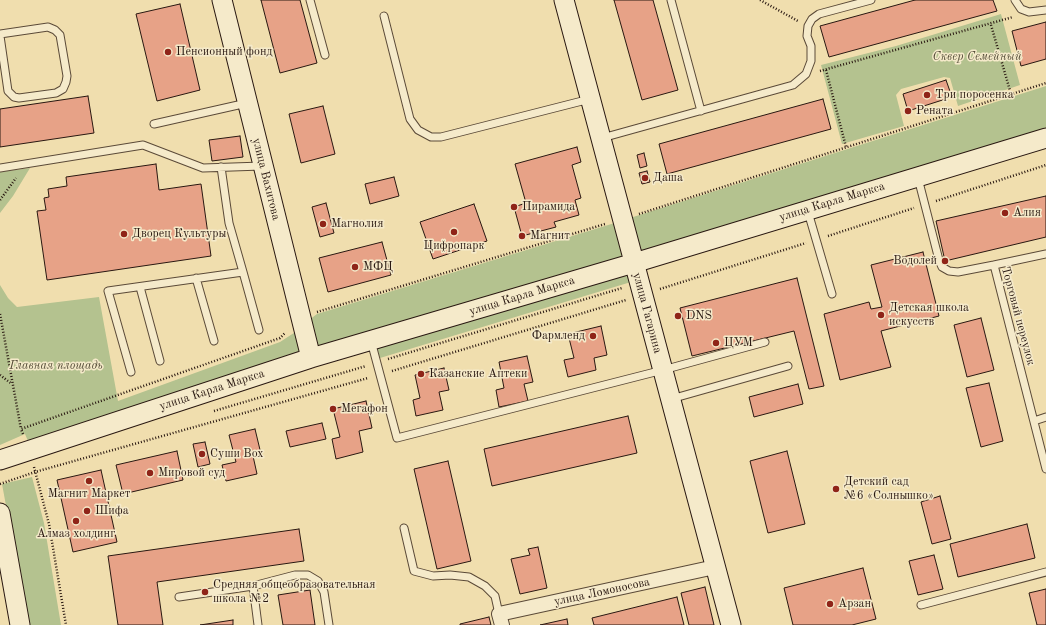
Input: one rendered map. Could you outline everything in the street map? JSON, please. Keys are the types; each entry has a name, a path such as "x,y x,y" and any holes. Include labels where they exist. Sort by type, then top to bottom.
{"street":[{"name":"улица Вахитова","path":"222,0 311,358"},
{"name":"улица Гагарина","path":"564,0 731,625"},
{"name":"улица Карла Маркса","path":"0,460 311,358 634,263 1046,138"},
{"path":"0,513 20,625"},
{"name":"улица Ломоносова","path":"500,619 716,567"}],"lane":[{"path":"310,0 324,55"},
{"path":"671,0 701,111"},
{"path":"601,138 793,85 806,74 811,61 811,46 807,36 808,26 812,19 818,14 871,0"},
{"path":"1015,0 1021,9 1029,12 1046,10"},
{"path":"384,16 410,118 418,130 431,137 441,136 590,98"},
{"path":"48,27 55,30 60,35 66,76 66,82 63,88 56,93 19,98 14,97 8,91 0,35 48,27"},
{"path":"154,124 247,103"},
{"path":"0,168 143,145 204,168 263,166"},
{"path":"221,167 229,223 259,330"},
{"name":"Торговый переулок","path":"918,176 924,205 942,267 949,271 958,272 994,265 1046,469"},
{"path":"807,210 832,294"},
{"path":"994,265 1046,254"},
{"path":"131,372 108,291 243,272"},
{"path":"196,278 214,341"},
{"path":"140,287 160,360"},
{"path":"371,341 397,438 663,370 765,342"},
{"path":"670,399 788,366"},
{"path":"1034,420 1046,417"},
{"path":"404,528 414,571 433,576 450,575 469,577 485,586 495,596 500,619"},
{"path":"921,604 1046,572"},
{"path":"179,597 253,586 295,575 308,575 318,581 324,592 329,625"},
{"path":"253,586 258,625"}],"path":[{"path":"760,0 808,26"},
{"path":"806,74 826,70 991,25 1029,12"},
{"path":"991,25 1011,94"},
{"path":"826,70 846,147"},
{"path":"315,304 317,312 623,219 1046,83"},
{"path":"0,200 27,164"},
{"path":"0,484 35,472 380,375 816,240 1046,165"},
{"path":"0,314 21,429"},
{"path":"0,375 12,384"}],"green space":[{"name":"Сквер Семейный","path":"1001,14 1020,85 958,106 950,78 944,77 901,89 896,95 904,126 842,144 821,65 896,46"},
{"path":"1046,86 1046,131 639,255 630,218"},
{"path":"30,168 13,196 0,213 0,172"},
{"path":"618,222 628,258 316,353 309,320 317,314"},
{"path":"629,268 631,282 380,358 375,342"},
{"name":"Главная площадь","path":"0,285 8,298 17,307 99,297 118,401 280,342 300,329 307,356 30,446 25,434 0,445"},
{"path":"32,477 44,523 61,625 28,625 2,484"}],"building":[{"path":"261,0 300,0 317,63 280,73"},
{"path":"614,0 653,0 678,90 642,100"},
{"path":"915,0 993,0 997,11 829,57 820,26"},
{"name":"Пенсионный фонд","path":"180,4 200,90 157,101 136,14"},
{"path":"1046,22 1046,59 1021,66 1012,31"},
{"name":"Три поросенка","path":"946,80 952,97 908,111 903,94"},
{"path":"88,96 94,133 0,147 0,109"},
{"path":"823,99 831,129 667,174 659,144"},
{"path":"323,106 335,154 301,163 289,114"},
{"path":"240,136 243,157 212,161 209,140"},
{"path":"577,147 581,162 572,165 581,198 575,200 579,215 554,222 556,227 522,236 514,207 526,203 515,164"},
{"path":"644,153 647,166 640,168 637,155"},
{"name":"Дворец Культуры","path":"156,164 159,190 201,184 211,256 47,280 37,211 46,210 44,198 49,197 48,189 67,186 66,177"},
{"name":"Даша","path":"647,171 650,182 642,184 639,173"},
{"path":"394,177 399,196 370,204 365,184"},
{"path":"1046,196 1046,237 945,261 936,221"},
{"path":"326,203 334,233 320,237 312,207"},
{"path":"474,204 487,241 433,259 420,222"},
{"name":"МФЦ","path":"382,242 391,275 328,292 319,258"},
{"name":"Детская школа искусств","path":"923,252 939,316 881,331 891,367 840,380 824,314 869,302 871,309 882,307 871,265"},
{"name":"ЦУМ","path":"797,278 824,386 809,389 794,331 692,356 680,308"},
{"path":"981,318 994,370 967,377 954,325"},
{"path":"601,326 607,355 594,358 596,370 568,377 564,360 574,358 568,334"},
{"path":"527,356 533,382 524,384 528,401 499,407 496,390 504,388 499,362"},
{"path":"444,368 449,390 439,392 443,410 416,416 413,400 420,398 415,375"},
{"path":"989,383 1003,441 981,447 966,388"},
{"path":"798,384 803,404 754,417 749,397"},
{"path":"366,401 372,428 359,431 363,452 336,459 332,439 340,437 333,409"},
{"path":"628,416 637,453 492,486 484,449"},
{"path":"322,423 326,439 290,447 286,431"},
{"path":"255,429 261,454 253,456 257,474 226,481 222,465 236,462 229,435"},
{"path":"205,442 210,464 198,467 193,444"},
{"name":"Мировой суд","path":"177,451 183,480 123,494 116,465"},
{"path":"787,451 805,524 768,533 750,461"},
{"path":"448,461 471,561 437,569 414,469"},
{"name":"Шифа","path":"101,470 117,542 73,552 57,480"},
{"path":"940,496 951,539 932,544 921,502"},
{"path":"1027,524 1035,558 958,577 950,544"},
{"path":"299,529 304,561 157,582 163,625 118,625 108,556"},
{"path":"538,547 547,588 520,594 511,559 530,555 528,549"},
{"path":"934,555 943,589 918,595 909,561"},
{"name":"Арзан","path":"863,568 876,619 852,625 793,625 784,588"},
{"path":"705,587 714,625 689,625 681,593"},
{"path":"1046,589 1046,625 1037,625 1029,593"},
{"path":"310,590 315,625 283,625 278,595"},
{"path":"677,597 684,625 594,625 592,618"},
{"path":"489,617 491,625 460,625 460,624"},
{"path":"567,619 568,625 540,625"},
{"path":"233,620 233,625 200,625"}],"place":[{"name":"Пенсионный фонд","path":"168,52"},
{"name":"Три поросенка","path":"927,95"},
{"name":"Рената","path":"908,111"},
{"name":"Даша","path":"645,178"},
{"name":"Пирамида","path":"514,207"},
{"name":"Алия","path":"1005,213"},
{"name":"Магнолия","path":"323,224"},
{"name":"Цифропарк","path":"454,232"},
{"name":"Дворец Культуры","path":"124,234"},
{"name":"Магнит","path":"522,236"},
{"name":"Водолей","path":"945,261"},
{"name":"МФЦ","path":"355,267"},
{"name":"Детская школа искусств","path":"881,315"},
{"name":"DNS","path":"678,316"},
{"name":"Фармленд","path":"593,336"},
{"name":"ЦУМ","path":"716,343"},
{"name":"Казанские Аптеки","path":"421,374"},
{"name":"Мегафон","path":"333,409"},
{"name":"Суши Box","path":"202,454"},
{"name":"Мировой суд","path":"150,473"},
{"name":"Магнит Маркет","path":"89,481"},
{"name":"Детский сад №6 «Солнышко»","path":"836,489"},
{"name":"Шифа","path":"87,511"},
{"name":"Алмаз холдинг","path":"76,521"},
{"name":"Средняя общеобразовательная школа №2","path":"205,592"},
{"name":"Арзан","path":"830,604"}]}
